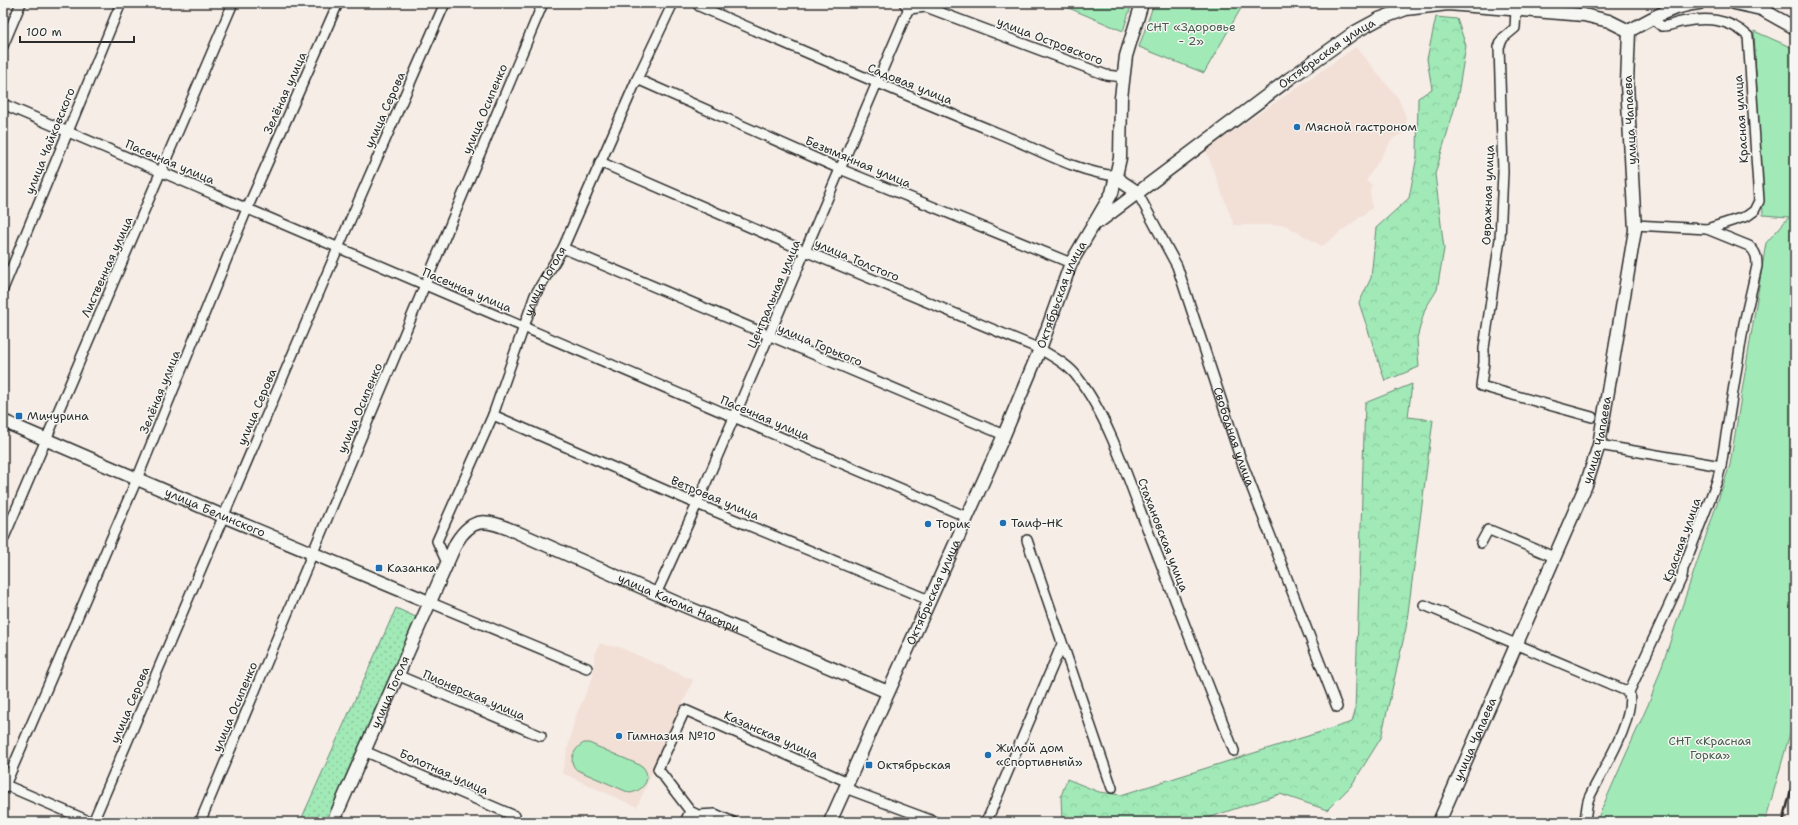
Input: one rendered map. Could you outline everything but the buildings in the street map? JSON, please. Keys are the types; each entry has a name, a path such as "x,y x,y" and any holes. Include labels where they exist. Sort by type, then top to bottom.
{"street":[{"path":"3,46 21,3"},
{"name":"улица Чайковского","path":"3,289 121,3"},
{"name":"Лиственная улица","path":"3,540 45,439 162,172 233,3"},
{"name":"Зелёная улица","path":"4,786 137,479 247,209 338,3"},
{"name":"улица Серова","path":"92,822 338,248 445,3"},
{"name":"улица Осипенко","path":"200,822 543,3"},
{"name":"улица Гоголя","path":"448,563 437,541 493,415 535,295 563,248 637,79 674,3"},
{"name":"Садовая улица","path":"697,3 699,6 877,84 1022,142 1079,168 1101,174 1117,176"},
{"name":"Октябрьская улица","path":"830,822 1004,435 1040,349 1072,263 1090,229 1112,193 1117,176 1122,139 1123,77 1130,42 1142,3"},
{"path":"1629,31 1667,10 1684,5 1699,3"},
{"path":"1734,3 1761,9 1795,28"},
{"name":"Октябрьская улица","path":"1090,229 1137,192 1355,32 1379,19 1406,9 1448,4 1584,15 1609,21 1629,31"},
{"name":"Центральная улица","path":"656,594 697,504 769,337 877,84 908,5"},
{"name":"улица Островского","path":"908,5 926,6 1106,75 1123,77"},
{"name":"Овражная улица","path":"1516,10 1515,28 1503,38 1499,47 1502,172 1500,239 1484,348 1481,386 1592,417"},
{"name":"Красная улица","path":"1653,18 1661,26 1690,20 1722,21 1733,24 1748,36 1759,201 1754,212 1747,216 1707,229"},
{"name":"улица Чапаева","path":"1439,822 1586,485 1599,444 1635,225 1627,84 1629,31"},
{"name":"Безымянная улица","path":"637,79 840,169 1072,263"},
{"name":"Пасечная улица","path":"3,104 967,517"},
{"name":"улица Толстого","path":"600,162 805,252 1040,349"},
{"name":"Свободная улица","path":"1117,176 1122,182 1137,192 1177,266 1241,460 1337,707"},
{"path":"1635,225 1707,229"},
{"name":"Красная улица","path":"1584,822 1588,800 1613,753 1629,712 1631,702 1629,692 1682,578 1683,568 1717,482 1721,466 1744,323 1757,258 1754,250 1749,246 1707,229"},
{"name":"улица Горького","path":"563,248 769,337 1004,435"},
{"name":"Стахановская улица","path":"1040,349 1065,365 1078,377 1104,423 1138,501 1234,751"},
{"name":"Ветровая улица","path":"493,415 697,504 929,600"},
{"name":"улица Белинского","path":"3,421 223,516 429,602"},
{"path":"1599,444 1721,466"},
{"name":"улица Каюма Насыри","path":"470,525 479,522 494,523 656,594 888,692"},
{"name":"улица Гоголя","path":"333,822 429,602 463,532 470,525"},
{"path":"1481,543 1488,530 1554,557"},
{"path":"1027,540 1112,788"},
{"path":"429,602 587,668"},
{"path":"1424,605 1629,692"},
{"path":"984,822 992,809 1062,644"},
{"name":"Пионерская улица","path":"397,675 541,736"},
{"name":"Казанская улица","path":"690,811 658,769 685,710 846,785 936,822"},
{"name":"Болотная улица","path":"364,750 514,816"},
{"path":"4,786 92,822"},
{"path":"685,822 690,811 698,815 715,814 733,822"}],"shaded area":[{"path":"1356,47 1398,98 1406,117 1406,132 1393,138 1366,181 1372,185 1370,190 1372,208 1322,246 1285,225 1234,225 1206,150"},
{"name":"Гимназия №10","path":"600,643 608,646 619,647 693,680 637,807 562,773 575,718 593,677 595,655"}],"green space":[{"path":"1057,3 1132,3 1123,31"},
{"name":"СНТ «Здоровье - 2»","path":"1154,3 1244,3 1204,73 1139,47"},
{"path":"1436,17 1457,19 1466,46 1457,100 1435,174 1444,249 1437,290 1425,309 1417,338 1419,367 1385,381 1359,303 1371,278 1376,228 1409,198 1417,156 1418,98 1432,89 1427,59"},
{"name":"СНТ «Красная Горка»","path":"1754,31 1795,49 1795,699 1792,726 1765,822 1596,822 1651,698 1730,465 1766,243 1789,217 1763,215"},
{"path":"1412,384 1408,417 1433,420 1406,628 1381,738 1351,786 1327,810 1280,794 1195,822 1062,822 1061,796 1067,779 1099,792 1121,795 1352,722 1355,712 1365,403"},
{"path":"396,608 418,618 327,822 300,822"},
{"path":"584,743 589,743 642,766 647,775 647,779 643,786 635,792 630,793 577,770 572,763 573,755 577,748"}],"railway":[{"path":"1783,822 1795,774"}],"place":[{"name":"Мясной гастроном","path":"1297,127"},
{"name":"Мичурина","path":"19,416"},
{"name":"Таиф-НК","path":"1003,523"},
{"name":"Торик","path":"928,524"},
{"name":"Казанка","path":"379,568"},
{"name":"Гимназия №10","path":"619,736"},
{"name":"Жилой дом «Спортивный»","path":"988,755"},
{"name":"Октябрьская","path":"869,765"}]}
